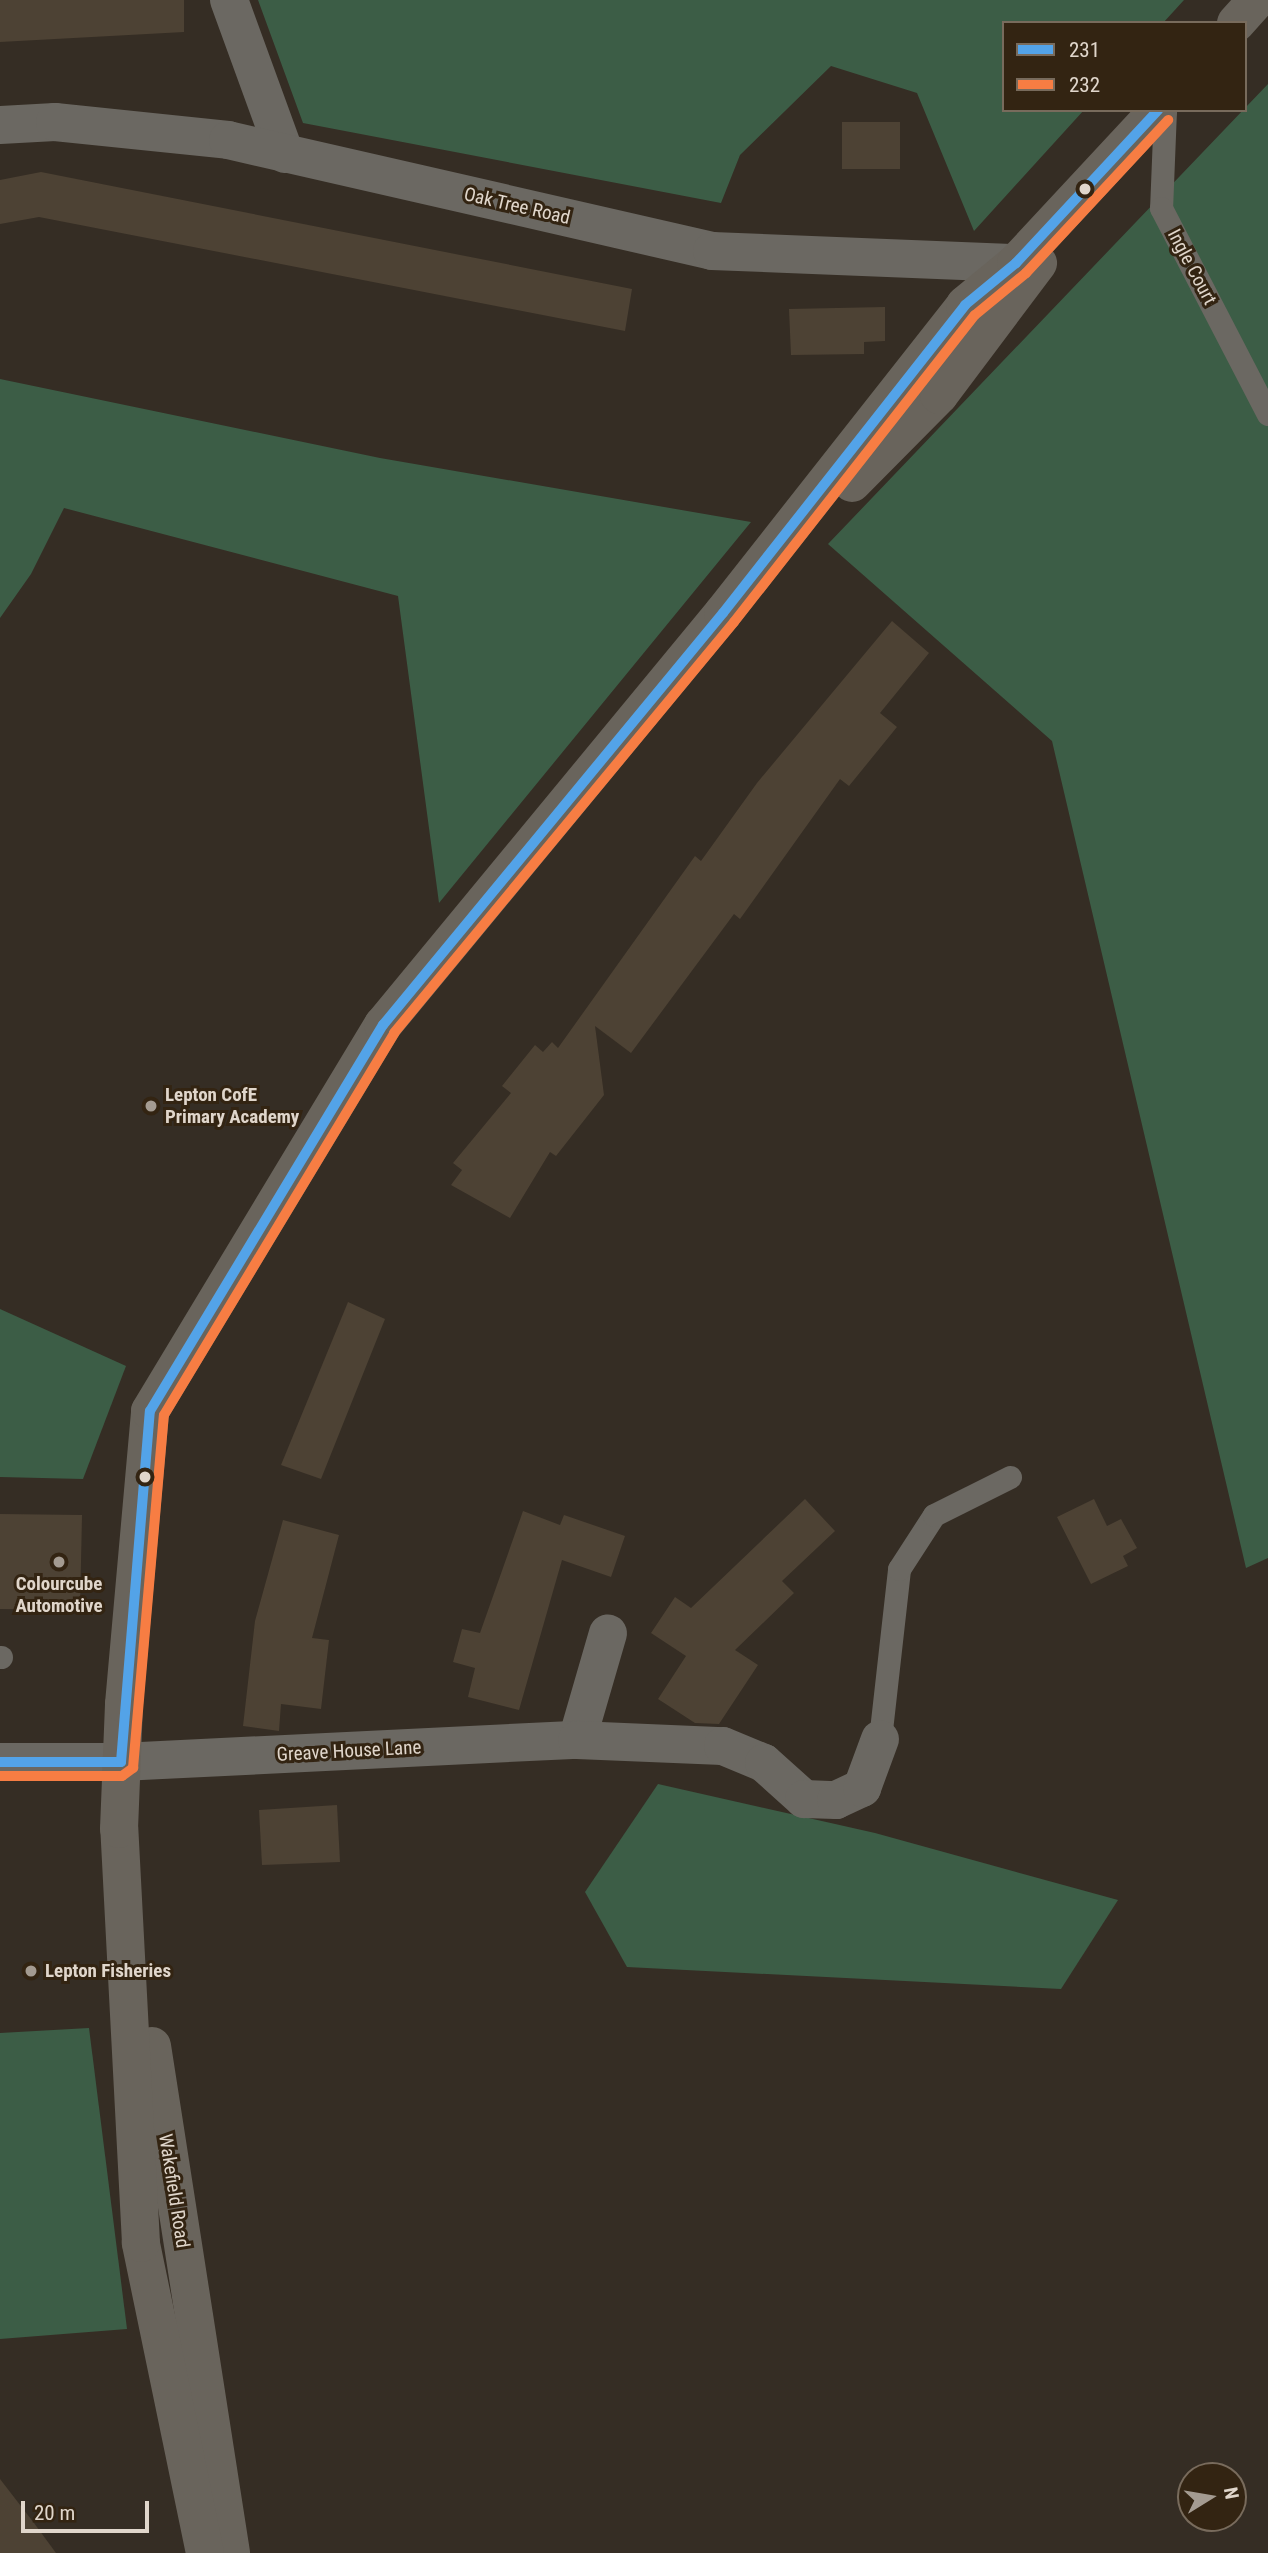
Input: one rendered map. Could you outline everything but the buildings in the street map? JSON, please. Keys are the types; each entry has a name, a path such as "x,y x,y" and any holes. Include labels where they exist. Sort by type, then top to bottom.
{"highway":[{"path":"1238,21 1256,0"},
{"name":"Wakefield Road","path":"205,2553 141,2243 119,1829 121,1762 150,1411 383,1025 723,613 965,304 1026,264 1157,112"},
{"name":"Wakefield Road","path":"119,1829 230,2553"}],"street":[{"path":"229,0 285,154"},
{"name":"Oak Tree Road","path":"0,125 55,122 228,141 712,251 1026,264"},
{"path":"577,1740 608,1633"},
{"name":"Greave House Lane","path":"0,1762 121,1762 577,1740 723,1746 764,1763 804,1799 836,1800 862,1788 880,1739"}],"lane":[{"name":"Ingle Court","path":"1165,112 1161,208 1268,414"},
{"path":"880,1739 900,1569 934,1515 1010,1478"}],"green space":[{"path":"258,0 1184,0 1165,21 1002,21 1002,112 1082,112 974,231 917,93 831,66 740,155 721,203 303,123"},
{"path":"1268,84 1268,1558 1246,1568 1052,741 828,544 1241,112 1247,112 1247,106"},
{"path":"0,379 380,458 751,522 439,903 398,596 64,508 31,574 0,618"},
{"path":"0,1309 126,1366 83,1479 0,1477"},
{"path":"658,1784 875,1833 1118,1900 1061,1989 627,1967 585,1892"},
{"path":"89,2028 127,2329 0,2339 0,2033"}],"transit line":[{"name":"231","path":"0,1762 121,1762 150,1411 383,1025 723,613 965,305 1016,263 1156,112"},
{"name":"232","path":"0,1776 122,1776 133,1768 164,1415 394,1033 734,622 975,315 1026,273 1168,120"}],"place":[{"name":"Lepton CofE Primary Academy","path":"151,1106"},
{"name":"Colourcube Automotive","path":"59,1562"},
{"name":"Lepton Fisheries","path":"31,1971"}]}
